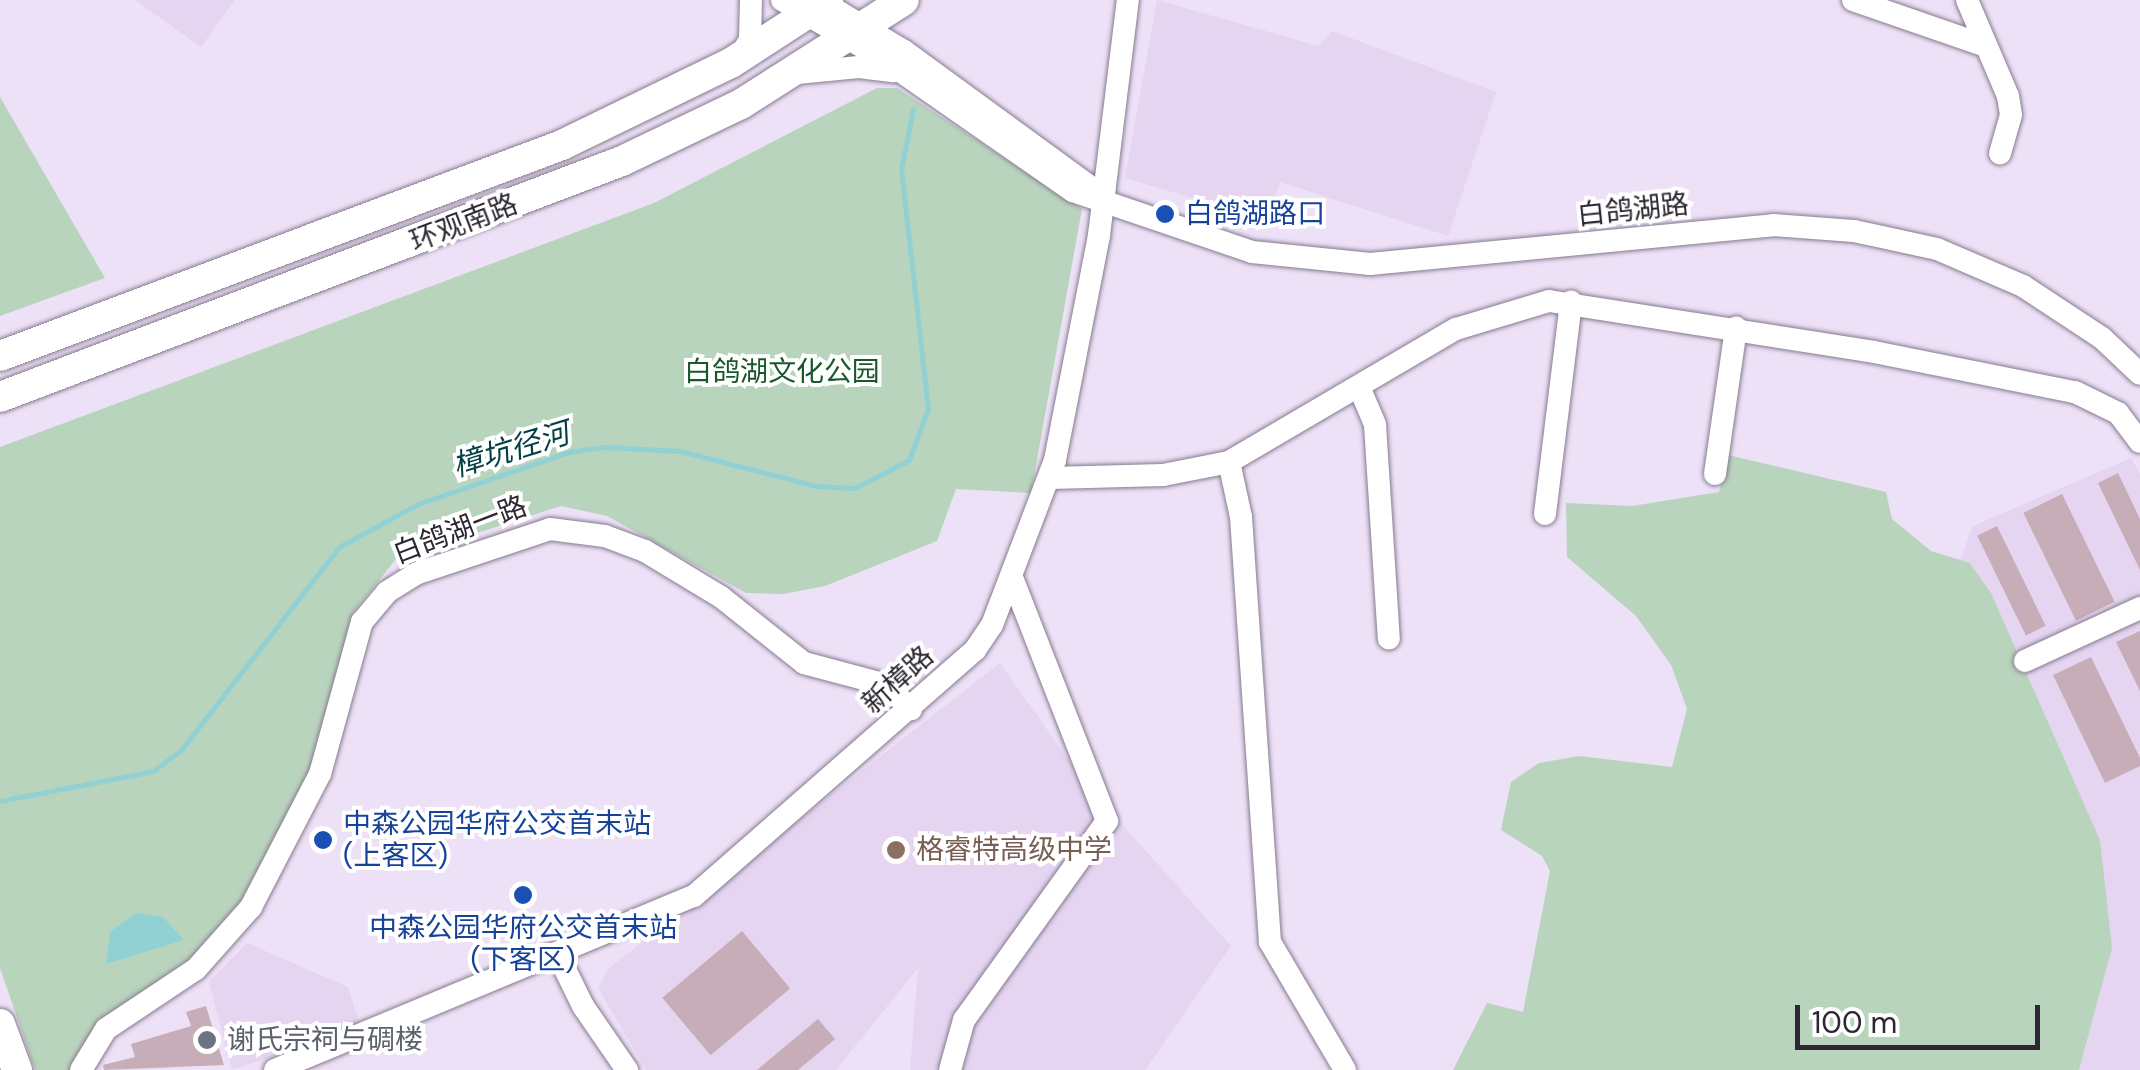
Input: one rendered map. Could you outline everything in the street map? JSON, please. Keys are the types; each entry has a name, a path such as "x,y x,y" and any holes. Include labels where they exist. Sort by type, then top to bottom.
{"main road":[{"name":"环观南路","path":"0,397 581,178 793,74 904,0"},
{"name":"环观南路","path":"0,356 546,151 738,60 812,4"},
{"path":"0,1024 17,1070"}],"street":[{"path":"738,60 750,40 751,0"},
{"name":"新樟路","path":"274,1070 694,896 974,650 1012,577 1050,478 1104,197 1128,0"},
{"path":"1853,0 1986,46"},
{"path":"1967,0 2011,114 2000,153"},
{"path":"812,4 856,33"},
{"name":"白鸽湖路","path":"856,33 908,77 1073,191 1104,197 1213,241 1331,264 1774,225 1854,231 1937,250 2023,286 2102,338 2140,374"},
{"name":"白鸽湖路","path":"856,33 1104,197"},
{"path":"793,74 859,67 908,77"},
{"path":"1050,478 1163,475 1230,462 1488,315 1571,302 1736,328 2074,392 2118,413 2140,442"},
{"path":"1545,514 1571,302"},
{"path":"1715,474 1736,328"},
{"path":"1360,389 1374,426 1389,639"},
{"path":"1230,462 1241,517 1270,942 1345,1070"},
{"name":"白鸽湖一路","path":"81,1070 106,1029 196,969 251,907 320,774 344,670 362,622 387,592 418,572 550,529 605,536 645,551 721,596 804,663 886,685 910,709"},
{"path":"950,1070 964,1020 1107,821 1012,577"},
{"path":"2025,661 2140,608"},
{"path":"558,955 583,1006 627,1070"}],"shaded area":[{"path":"135,0 235,0 201,47"},
{"path":"1157,0 1318,46 1332,31 1496,92 1448,236 1280,182 1267,220 1125,178"},
{"path":"2131,458 2140,474 2140,1070 2079,1070 2112,948 2041,708 1991,593 1970,563 1960,560 1973,526"},
{"name":"格睿特高级中学","path":"1000,663 1084,782 1231,946 1145,1070 910,1070 918,968 836,1070 646,1070 598,988 609,968"},
{"path":"135,913 163,917 184,940 106,964 110,932"},
{"path":"247,943 348,987 360,1026 232,1070 209,982"}],"green space":[{"name":"白鸽湖文化公园","path":"877,88 897,88 1082,209 1031,493 956,489 937,541 825,586 783,594 746,593 607,516 561,506 396,559 353,613 309,777 257,890 210,945 104,1018 70,1070 35,1070 0,968 0,447 654,203"},
{"path":"0,97 105,278 0,316"},
{"path":"1728,455 1886,492 1892,519 1931,551 1970,563 1991,593 2100,840 2112,948 2079,1070 1453,1070 1487,1003 1523,1012 1550,871 1542,856 1501,830 1511,782 1539,763 1579,756 1672,767 1687,709 1671,665 1636,616 1567,557 1566,503 1632,506 1719,492"}],"building":[{"path":"2118,473 2140,519 2140,570 2098,483"},
{"path":"2062,494 2115,602 2076,621 2023,513"},
{"path":"1997,526 2046,626 2026,635 1977,536"},
{"path":"2140,631 2140,691 2116,642"},
{"path":"2091,657 2140,758 2140,766 2105,783 2053,675"},
{"path":"742,931 790,988 711,1055 662,998"},
{"path":"206,1006 224,1065 104,1070 103,1065 135,1057 131,1044 191,1026 186,1012"},
{"path":"818,1019 835,1039 798,1070 757,1070"}],"waterway":[{"name":"樟坑径河","path":"0,801 153,771 181,750 339,547 418,504 569,452 606,447 680,451 816,486 855,488 909,460 928,409 901,170 913,109"}],"place":[{"name":"白鸽湖路口","path":"1165,214"},
{"name":"中森公园华府公交首末站 (上客区)","path":"323,840"},
{"name":"格睿特高级中学","path":"896,850"},
{"name":"中森公园华府公交首末站 (下客区)","path":"523,895"},
{"name":"谢氏宗祠与碉楼","path":"207,1040"}]}
